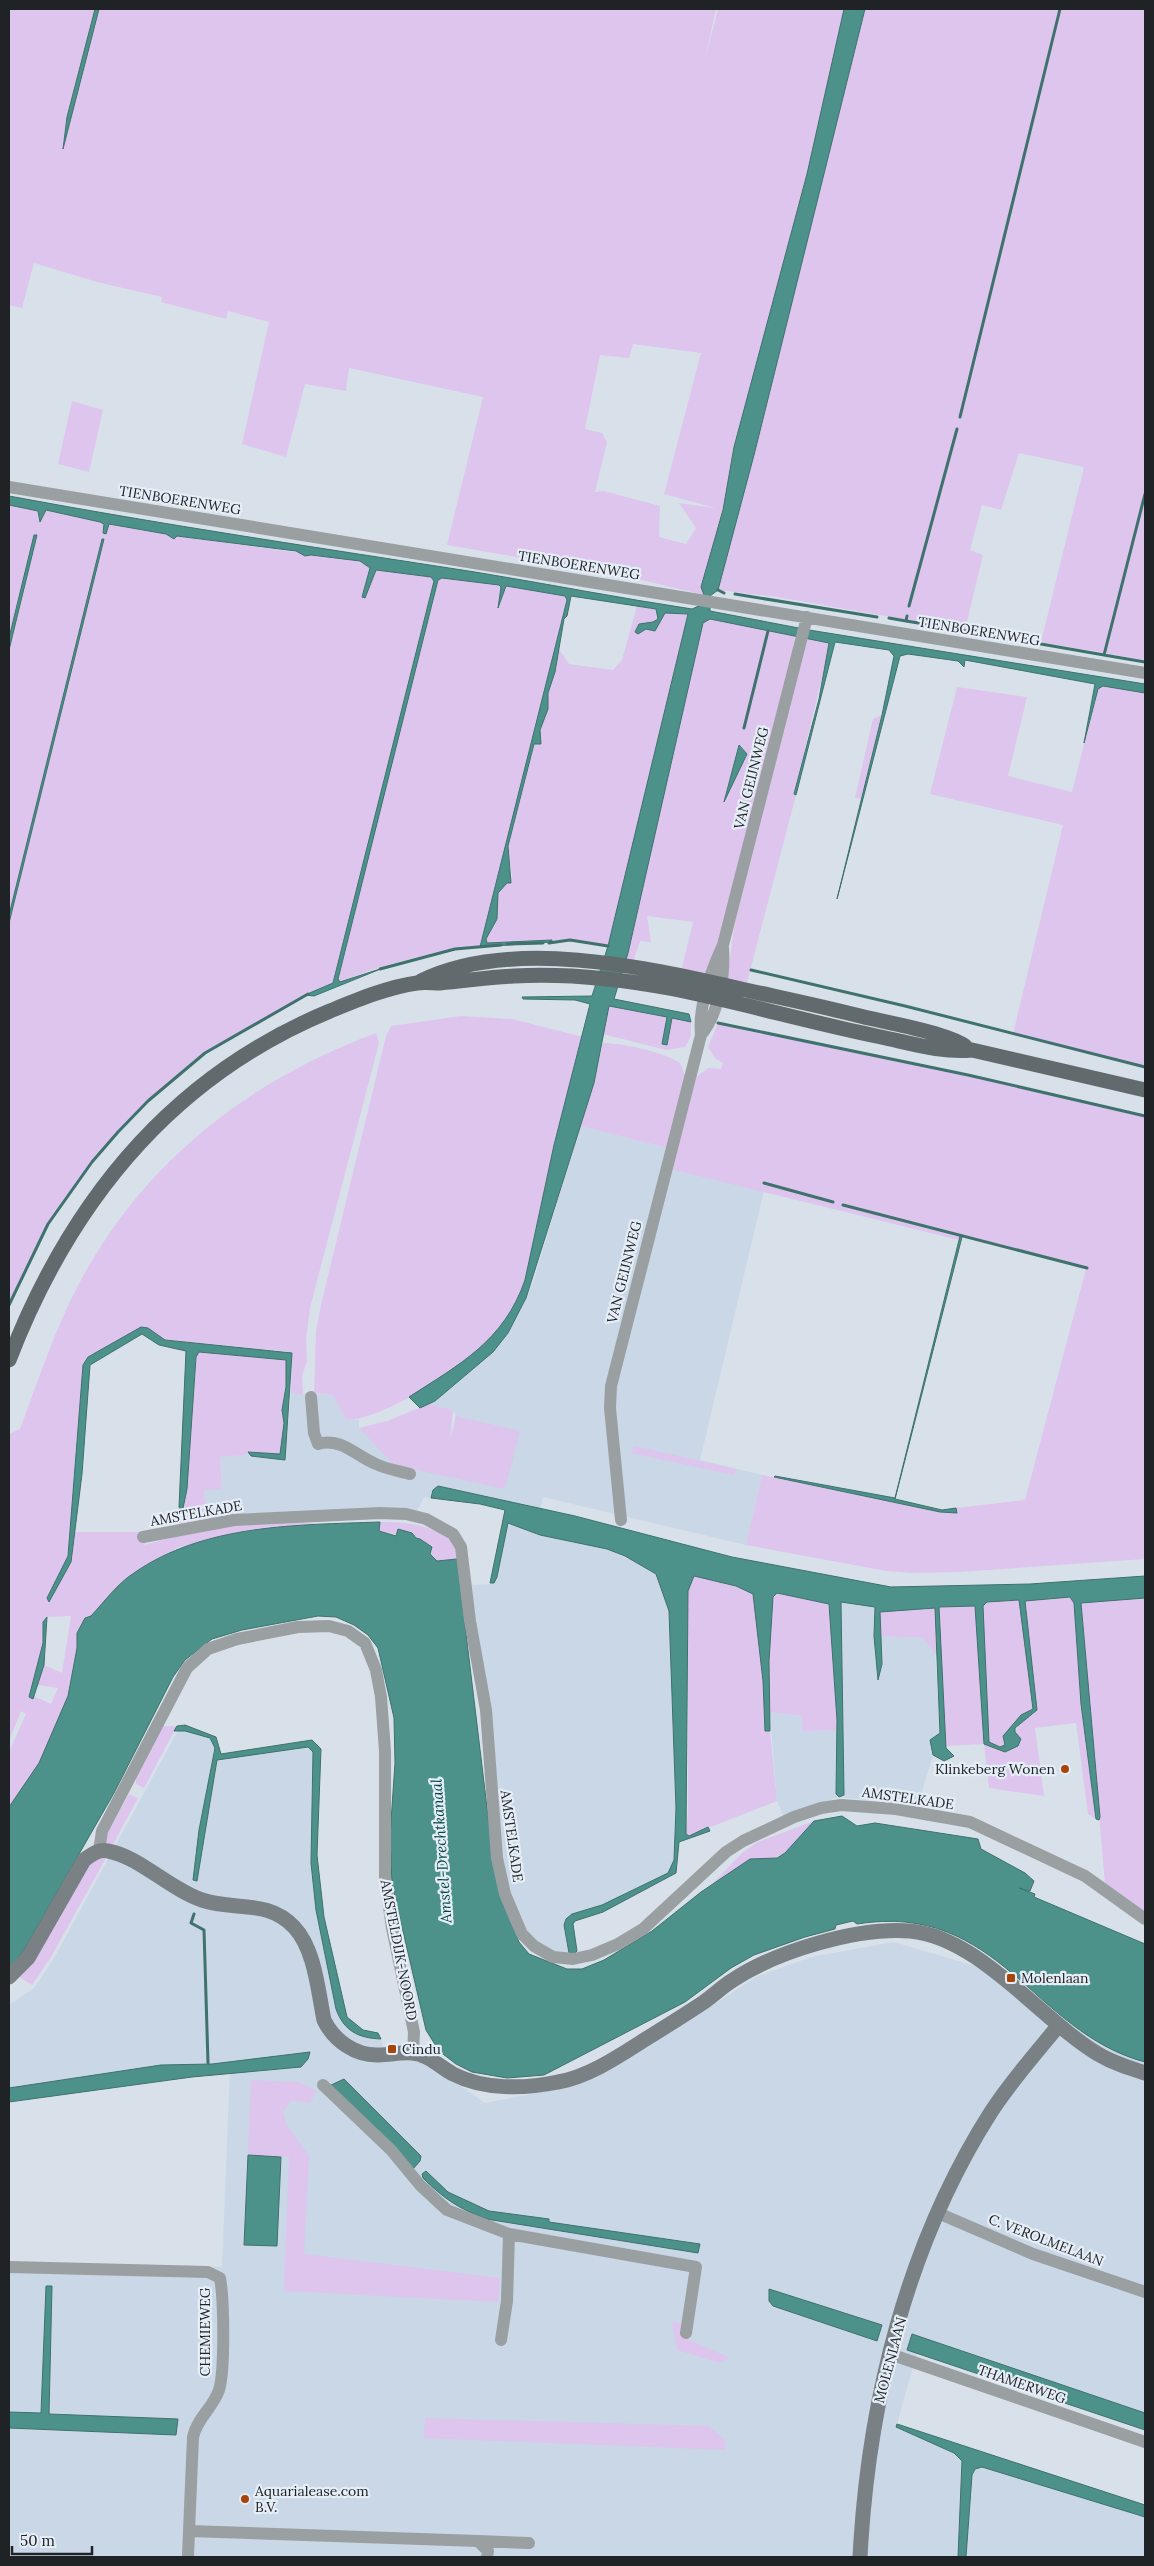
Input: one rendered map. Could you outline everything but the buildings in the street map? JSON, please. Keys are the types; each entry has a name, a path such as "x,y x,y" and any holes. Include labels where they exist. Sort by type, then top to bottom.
{"main road":[{"path":"9,1360 46,1273 66,1238 111,1175 161,1120 220,1072 284,1032 348,1004 418,983 437,973 492,963 547,959 626,964 928,1033 961,1043 972,1050"},
{"path":"418,983 518,975 589,976 623,980 711,998 805,1022 908,1043 959,1051 972,1050 1145,1090"}],"street":[{"name":"TIENBOERENWEG","path":"9,487 695,599 806,621 1145,673"},
{"name":"VAN GEIJNWEG","path":"622,1520 610,1408 611,1386 701,1035 700,1023 724,961 723,946 806,621"},
{"path":"311,1397 314,1433 318,1444 325,1442 342,1444 375,1464 410,1474"},
{"name":"AMSTELKADE","path":"143,1537 234,1520 380,1513 406,1514 426,1519 453,1534 461,1547 470,1621 486,1710 497,1858 505,1894 522,1934 534,1946 553,1957 572,1959 592,1955 618,1944 643,1929 726,1852 743,1840 794,1817 821,1808 841,1805 896,1809 970,1822 1084,1876 1145,1918"},
{"name":"AMSTELDIJK-NOORD","path":"99,1851 102,1831 187,1668 208,1649 237,1639 298,1627 329,1626 348,1631 365,1643 376,1670 381,1696 386,1751 385,1879 392,1928 414,2032 412,2053"},
{"path":"9,1977 28,1958 84,1860 99,1851 107,1850 122,1856 201,1900 220,1904 256,1906 271,1910 284,1917 296,1929 307,1947 324,2020 336,2037 349,2047 369,2055 412,2053 430,2059 454,2074 482,2084 509,2087 560,2082 596,2068 630,2049 756,1966 814,1945 886,1930 912,1931 934,1936 961,1948 998,1974 1059,2026 1098,2054 1119,2065 1145,2073"},
{"name":"MOLENLAAN","path":"860,2557 863,2501 877,2409 890,2354 923,2246 968,2149 992,2110 1059,2026"},
{"path":"322,2085 391,2150 420,2185 447,2210 509,2234 696,2267 686,2333"},
{"name":"C. VEROLMELAAN","path":"938,2213 1033,2254 1145,2292"},
{"path":"501,2340 507,2301 509,2234"},
{"name":"CHEMIEWEG","path":"9,2267 208,2272 220,2278 222,2292 222,2375 219,2390 196,2425 193,2437 189,2531"},
{"name":"THAMERWEG","path":"890,2354 1145,2442"},
{"path":"188,2557 189,2531 529,2543"},
{"path":"478,2541 488,2551 487,2557"}],"shaded area":[{"path":"9,9 95,9 67,117 64,143 99,9 716,9 705,59 718,9 844,9 807,174 734,447 723,510 704,595 617,574 447,545 483,397 349,368 346,391 305,384 286,457 242,444 269,322 228,311 226,319 161,302 162,297 97,282 34,263 22,308 9,305","holes":["633,344 701,353 664,494 716,508 679,503 696,528 686,544 659,537 660,506 604,491 595,492 607,442 602,433 585,429 600,355 629,358"]},
{"path":"865,9 1145,9 1145,660 1041,642 1084,467 1019,453 1001,510 982,505 970,550 983,555 965,630 777,597 718,590 754,455"},
{"path":"72,401 103,410 89,472 58,464"},
{"path":"9,505 38,511 40,521 45,510 100,522 104,524 103,533 106,533 108,524 166,534 171,537 177,536 360,561 370,568 362,597 365,598 375,570 431,577 434,581 333,983 305,995 205,1053 148,1101 92,1162 48,1224 9,1305 9,923 104,539 9,915 9,650 37,536 34,535 9,638"},
{"path":"442,578 499,585 501,587 499,608 506,586 565,596 567,600 482,940 480,947 409,959 340,982 338,979 438,580"},
{"path":"637,606 656,609 658,619 646,629 655,631 665,613 688,614 608,946 570,940 487,943 486,939 497,919 498,893 512,876 508,846 534,744 540,737 540,730 548,709 548,693 559,649 569,664 613,670 622,660"},
{"path":"710,619 795,636 788,676 721,938 705,975 681,971 693,922 647,916 651,942 640,941 633,962 625,960 703,623","holes":["738,745 747,754 725,799"]},
{"path":"807,638 829,643 829,648 794,794 796,795 746,986 727,982 734,927"},
{"path":"1103,686 1145,693 1145,1067 1013,1034 1063,825 930,794 957,687 1027,697 1008,776 1072,792 1098,689"},
{"path":"882,715 861,799 855,798 873,719"},
{"path":"609,1006 667,1017 662,1044 667,1045 672,1017 691,1022 691,1036 685,1047 666,1050 603,1034"},
{"path":"461,1016 512,1019 583,1037 554,1145 525,1280 514,1306 503,1323 492,1338 473,1355 439,1380 399,1403 361,1418 346,1420 333,1395 314,1393 316,1331 386,1036 391,1026"},
{"path":"718,1023 968,1075 1145,1116 1145,1559 959,1572 915,1573 886,1571 746,1545 762,1475 941,1512 957,1513 956,1508 1025,1500 1086,1269 962,1236 959,1240 670,1169 697,1076 709,1068 721,1069 723,1063 715,1058 708,1047"},
{"path":"376,1033 379,1043 310,1308 306,1340 307,1361 302,1376 303,1394 291,1393 292,1353 285,1351 165,1340 148,1328 88,1356 76,1444 68,1556 47,1598 71,1562 74,1532 151,1532 144,1545 210,1527 283,1522 328,1524 265,1529 179,1547 153,1561 91,1616 85,1618 77,1633 77,1648 68,1696 39,1763 9,1807 9,1752 26,1714 21,1711 9,1741 9,1434 20,1429 67,1308 92,1260 122,1216 156,1176 193,1139 234,1107 279,1079 326,1054","holes":["71,1616 62,1673 44,1665 37,1685 58,1688 51,1704 34,1696 33,1698 43,1643 43,1622 47,1617"]},
{"path":"603,1043 643,1049 664,1055 680,1063 685,1076 668,1148 580,1126 594,1083"},
{"path":"580,1126 668,1148 670,1169 764,1191 700,1460 762,1475 746,1545 543,1497 540,1509 438,1486 433,1490 431,1498 424,1497 416,1513 207,1521 204,1490 222,1488 220,1457 245,1455 248,1452 285,1460 291,1393 333,1395 346,1420 359,1420 359,1428 448,1448 456,1416 453,1410 429,1404 455,1385 508,1333 533,1283"},
{"path":"199,1352 286,1360 286,1387 282,1410 284,1423 280,1455 248,1452 245,1455 220,1457 222,1489 204,1490 207,1521 177,1527 179,1507 181,1512 187,1489 196,1357"},
{"path":"429,1404 453,1410 450,1441 456,1416 520,1431 505,1489 394,1465 359,1428 387,1421"},
{"path":"634,1446 736,1469 734,1475 631,1453"},
{"path":"380,1522 401,1522 422,1526 441,1533 458,1545 457,1559 437,1561 416,1538 379,1531"},
{"path":"508,1523 540,1535 607,1549 643,1566 656,1574 669,1611 676,1808 674,1860 668,1873 602,1905 572,1914 564,1925 567,1947 572,1954 546,1950 523,1929 508,1891 501,1857 471,1585 492,1584"},
{"path":"694,1576 736,1586 754,1594 763,1681 765,1730 770,1731 777,1801 688,1836 686,1834 688,1813 688,1591"},
{"path":"777,1593 829,1604 838,1730 802,1731 802,1716 770,1712 769,1661 773,1597"},
{"path":"1070,1597 1074,1603 1081,1704 1096,1819 1088,1814 1076,1723 1035,1728 1044,1796 989,1788 984,1744 1005,1752 1012,1747 1020,1723 1034,1714 1025,1601"},
{"path":"1145,1598 1145,1913 1105,1884 1081,1603"},
{"path":"1019,1600 1033,1709 1021,1715 1003,1736 1005,1746 1000,1747 989,1742 983,1606 987,1602"},
{"path":"841,1602 875,1606 874,1636 878,1679 882,1664 881,1636 923,1638 935,1651 940,1733 932,1738 931,1751 933,1755 918,1805 839,1797 784,1817 777,1801 770,1712 803,1716 802,1731 838,1730 836,1794 840,1797 844,1794"},
{"path":"975,1606 984,1744 946,1746 939,1607"},
{"path":"936,1607 937,1655 923,1638 881,1636 880,1612"},
{"path":"163,1726 177,1726 144,1788 136,1784 136,1777"},
{"path":"180,1727 214,1739 220,1756 312,1743 318,1751 313,1863 320,1915 345,2021 360,2031 381,2038 383,2051 420,2058 485,2103 547,2091 696,2016 756,1977 811,1957 894,1942 992,1971 1145,2058 1145,2424 918,2350 897,2424 1145,2511 1145,2557 9,2557 9,2263 222,2267 230,2070 9,2097 9,2005 34,1988 53,1960"},
{"path":"129,1794 138,1798 112,1846 105,1845 107,1834"},
{"path":"814,1821 785,1853 712,1884 743,1852 758,1842"},
{"path":"106,1858 51,1957 32,1985 19,1977 38,1953 92,1859"},
{"path":"251,2080 299,2082 316,2091 310,2103 291,2100 283,2111 286,2123 309,2156 304,2254 500,2278 498,2302 284,2291 289,2157 248,2155"},
{"path":"672,2322 685,2324 689,2340 730,2358 720,2363 680,2351 677,2349"},
{"path":"425,2418 709,2426 725,2440 726,2450 424,2438"}],"water":[{"path":"95,9 99,9 63,149 67,117"},
{"path":"844,9 865,9 754,455 718,590 710,596 710,611 809,630 1145,684 1145,693 1103,686 1098,689 1084,743 1095,684 965,660 964,667 958,661 908,654 900,656 837,899 882,715 894,656 889,650 835,642 796,795 794,794 819,699 829,643 710,619 703,623 628,953 614,999 689,1014 691,1022 672,1018 667,1045 662,1044 667,1017 609,1006 594,1083 526,1298 508,1333 493,1352 435,1401 420,1408 409,1397 463,1362 493,1335 516,1301 525,1280 554,1145 590,1004 575,1000 523,999 522,997 592,996 608,946 688,614 665,613 655,631 646,629 638,634 635,632 639,624 653,622 658,619 656,609 571,596 567,616 564,619 555,672 548,693 548,709 540,730 541,744 534,744 508,846 511,883 507,883 498,893 497,919 486,939 487,943 552,940 552,942 480,947 567,600 565,596 506,586 498,608 501,587 499,585 442,578 438,580 338,979 340,982 383,968 314,996 305,995 333,983 434,581 431,577 376,570 365,598 362,597 370,568 360,561 311,555 305,556 296,551 177,536 174,539 166,534 109,524 106,534 103,533 104,524 100,522 46,510 40,522 38,511 9,505 9,496 665,605 692,609 701,605 704,595 701,587 723,510 734,447 807,174"},
{"path":"34,535 37,535 9,650 9,638"},
{"path":"102,539 104,539 9,923 9,915"},
{"path":"739,745 747,754 724,802"},
{"path":"960,1236 962,1237 895,1499 942,1510 956,1508 957,1513 940,1512 774,1477 895,1498"},
{"path":"141,1327 148,1328 165,1340 292,1353 285,1460 251,1456 248,1452 280,1454 284,1423 282,1410 286,1387 286,1360 199,1352 196,1357 187,1489 182,1513 179,1507 186,1351 159,1345 142,1334 90,1365 82,1474 71,1562 49,1602 47,1598 68,1556 83,1365 88,1357"},
{"path":"438,1486 575,1516 732,1557 891,1587 1030,1584 1145,1576 1145,1598 1081,1603 1099,1820 1096,1819 1081,1704 1074,1603 1070,1597 1025,1601 1037,1710 1015,1728 1015,1732 1021,1739 1018,1746 1005,1752 984,1744 975,1606 939,1607 946,1748 954,1756 944,1761 933,1755 930,1740 940,1733 935,1608 880,1612 882,1664 878,1680 874,1636 875,1607 841,1602 844,1795 839,1797 836,1794 837,1720 829,1604 777,1593 773,1597 769,1661 770,1731 765,1731 763,1681 753,1594 736,1586 694,1576 688,1591 686,1834 689,1836 708,1827 710,1831 679,1842 676,1873 603,1912 575,1921 573,1924 577,1951 574,1954 569,1953 564,1925 566,1919 572,1914 602,1905 668,1873 674,1860 676,1808 669,1611 656,1574 625,1556 607,1549 540,1535 508,1523 497,1577 494,1583 490,1583 505,1510 480,1504 431,1498 433,1490","holes":["1019,1600 1033,1709 1021,1715 1003,1736 1005,1745 1000,1747 989,1742 983,1606 987,1602"]},
{"name":"Amstel-Drechtkanaal","path":"380,1522 379,1531 396,1536 398,1529 412,1533 416,1538 432,1547 430,1554 437,1561 457,1559 493,1857 512,1924 519,1942 529,1954 567,1969 582,1969 604,1960 652,1931 701,1892 750,1859 777,1858 785,1853 814,1821 842,1816 857,1826 875,1823 978,1839 981,1849 1025,1873 1034,1881 1030,1891 1019,1888 1035,1894 1034,1897 1145,1944 1145,2062 1106,2047 1072,2025 1012,1973 981,1950 946,1932 906,1922 857,1924 853,1921 836,1925 835,1929 805,1937 754,1955 731,1968 685,2002 544,2075 507,2078 472,2072 456,2064 439,2051 426,2030 392,1884 390,1836 395,1763 394,1718 378,1648 368,1635 354,1625 336,1617 318,1616 242,1630 212,1639 185,1660 173,1677 114,1793 24,1950 9,1970 9,1807 39,1763 68,1696 77,1648 77,1633 85,1618 91,1616 128,1577 161,1557 190,1545 252,1530 316,1524"},
{"path":"47,1617 44,1665 33,1699 29,1697 43,1643 43,1622"},
{"path":"185,1725 216,1737 221,1754 312,1740 321,1749 317,1855 324,1917 347,2017 363,2030 378,2033 381,2039 365,2037 353,2032 343,2023 336,2009 316,1910 311,1863 313,1752 308,1747 217,1760 197,1881 193,1880 199,1830 215,1748 210,1738 185,1731 174,1731 177,1726"},
{"path":"310,2052 308,2059 301,2067 192,2077 9,2102 9,2088 161,2065 212,2064"},
{"path":"344,2079 421,2156 420,2161 413,2169 329,2086"},
{"path":"248,2155 281,2157 277,2246 244,2245"},
{"path":"426,2171 448,2192 489,2211 549,2219 549,2222 700,2244 698,2253 486,2219 459,2207 438,2192 423,2178 422,2174"},
{"path":"46,2286 52,2286 49,2414 178,2419 176,2435 9,2428 9,2412 41,2413"},
{"path":"769,2289 882,2325 877,2341 773,2306 769,2301"},
{"path":"912,2334 1145,2413 1145,2430 907,2350"},
{"path":"897,2424 1145,2505 1145,2517 982,2467 975,2469 972,2475 966,2557 958,2557 962,2461 954,2453 896,2427"}],"waterway":[{"path":"960,417 1060,9"},
{"path":"909,606 957,429"},
{"path":"1041,644 1104,655 1145,494"},
{"path":"718,590 724,593"},
{"path":"735,594 877,617"},
{"path":"889,618 906,621 907,616"},
{"path":"906,621 949,628"},
{"path":"959,630 981,633"},
{"path":"744,728 768,631"},
{"path":"1104,655 1145,662"},
{"path":"549,943 570,940 608,946"},
{"path":"507,944 543,943"},
{"path":"380,969 455,949 501,945"},
{"path":"751,970 905,1006 1145,1067"},
{"path":"9,1305 48,1224 92,1162 118,1132 148,1101 205,1053 308,994"},
{"path":"718,1023 968,1075 1145,1116"},
{"path":"764,1183 833,1202"},
{"path":"843,1205 1087,1268"},
{"path":"194,1914 191,1923 204,1930 208,2063"}],"place":[{"name":"Klinkeberg Wonen","path":"1065,1769"},
{"name":"Molenlaan","path":"1011,1978"},
{"name":"Cindu","path":"392,2049"},
{"name":"Aquarialease.com B.V.","path":"245,2499"}]}
